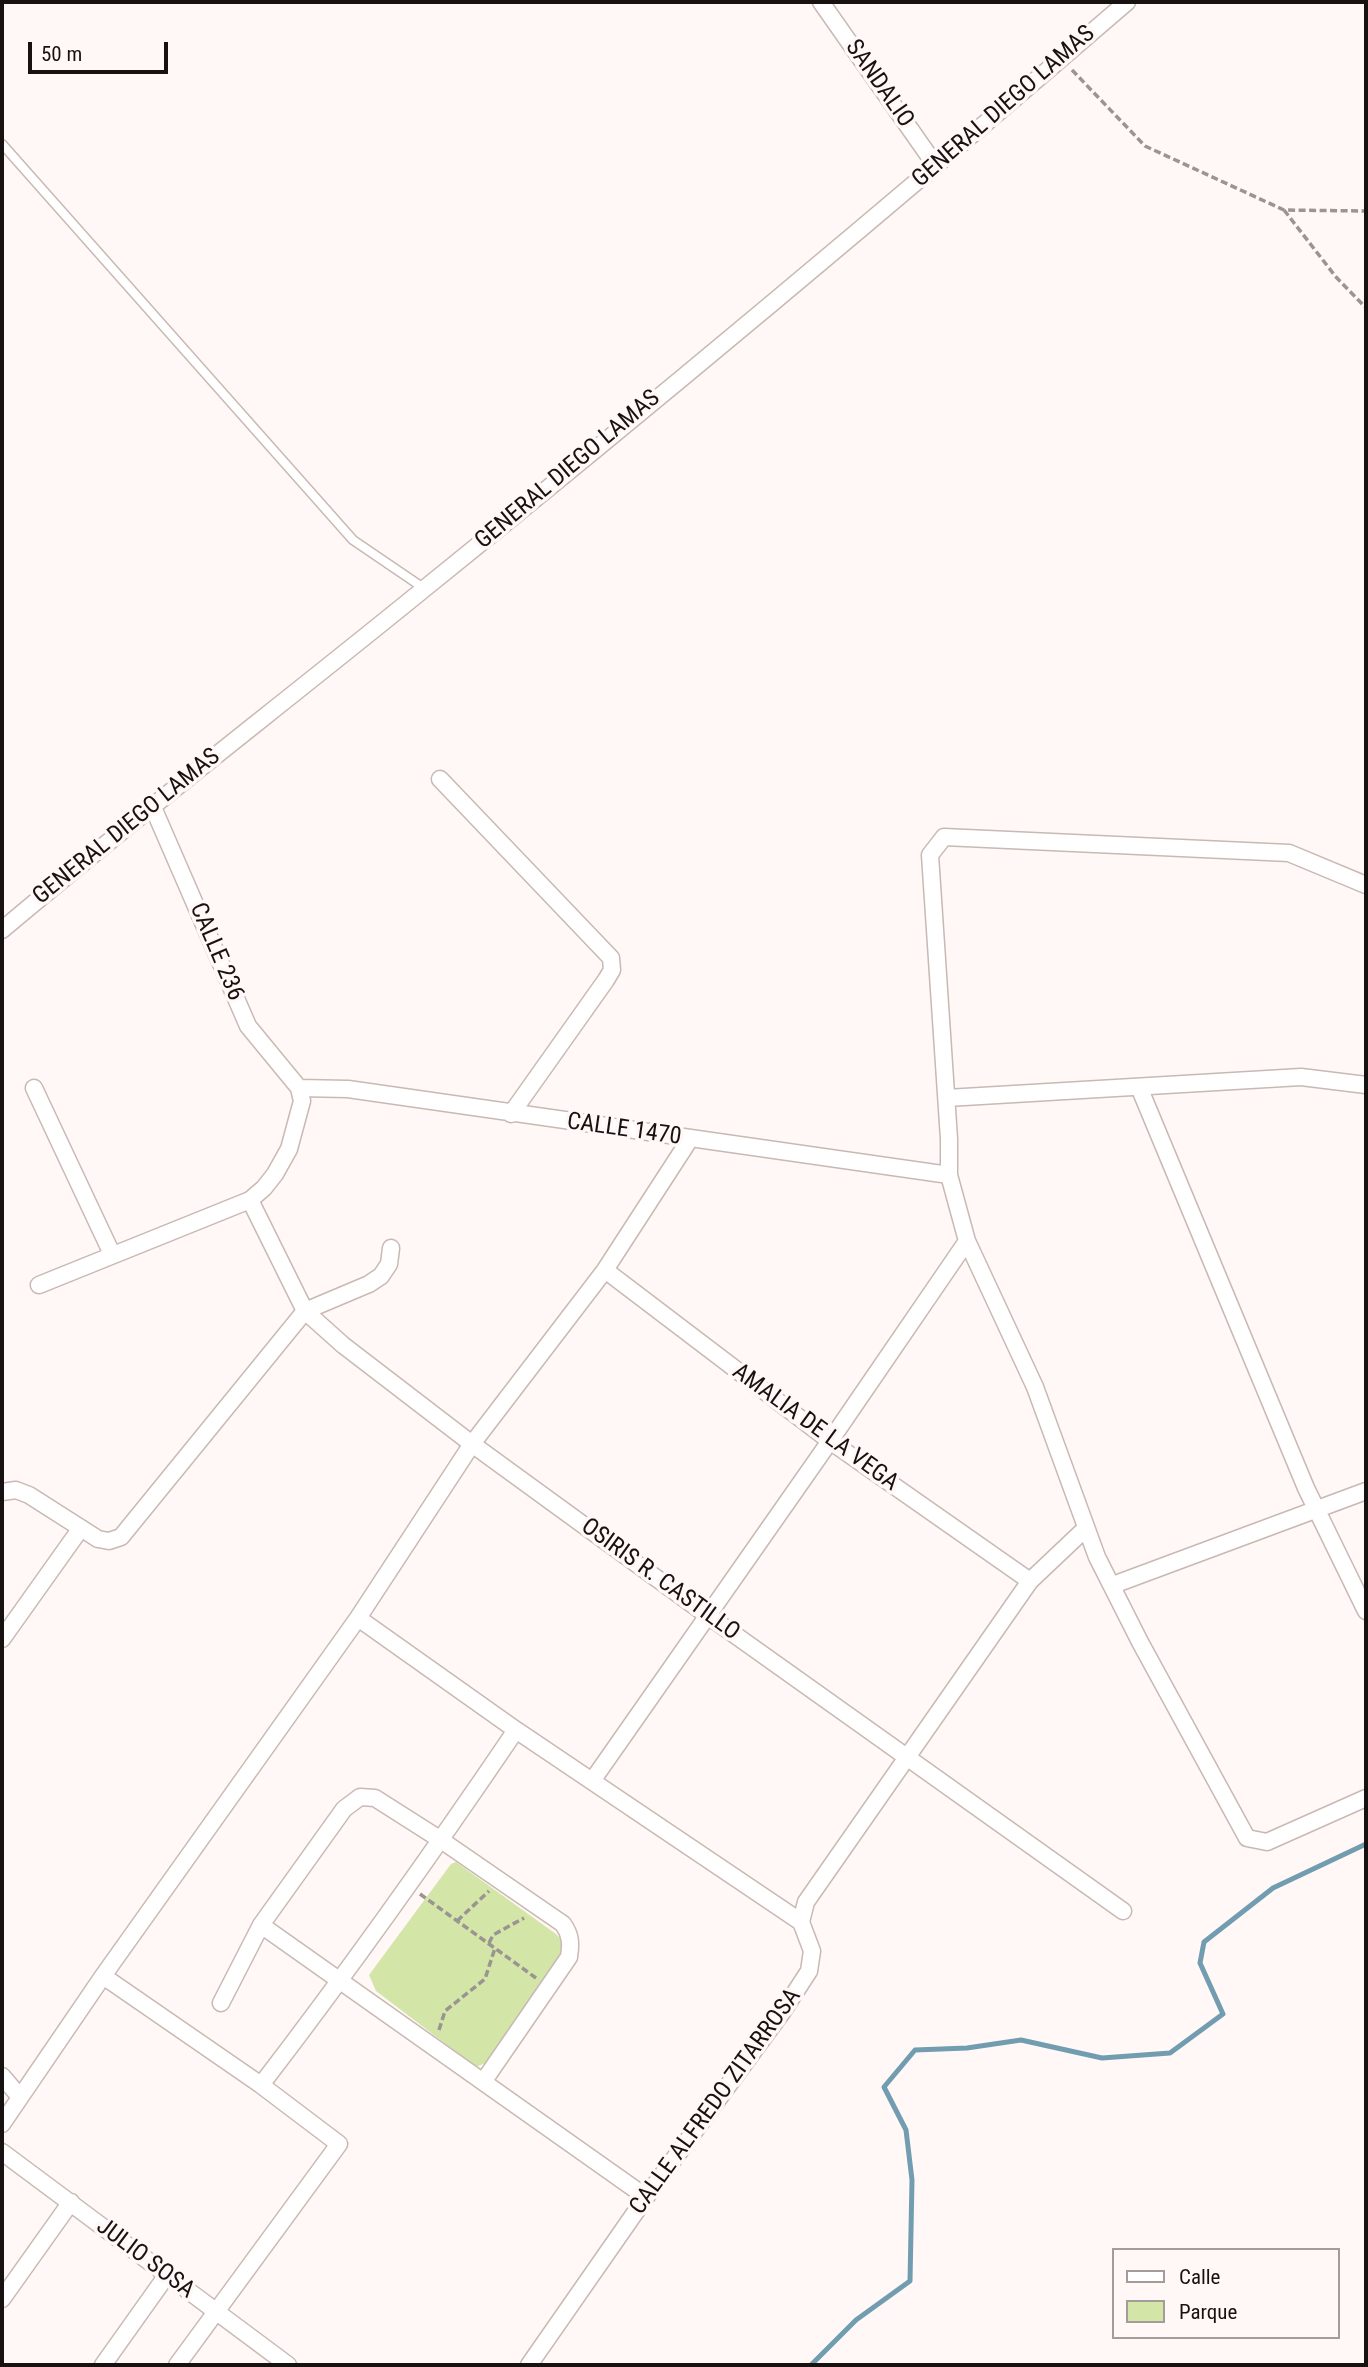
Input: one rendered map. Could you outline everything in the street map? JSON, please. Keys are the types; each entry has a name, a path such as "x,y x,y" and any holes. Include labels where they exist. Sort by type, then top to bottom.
{"street":[{"name":"SANDALIO","path":"821,2 936,166"},
{"name":"GENERAL DIEGO LAMAS","path":"2,930 152,805 425,589 936,166 1127,2"},
{"path":"440,779 611,958 612,970 607,980 511,1114"},
{"name":"CALLE 236","path":"152,805 248,1026 299,1088"},
{"path":"1366,885 1289,853 944,837 930,855 947,1098 949,1175 967,1241 1035,1387 1086,1528 1140,1642 1247,1839 1267,1842 1366,1798"},
{"path":"947,1098 1301,1077 1366,1085"},
{"path":"1139,1087 1317,1511 1366,1611"},
{"path":"34,1088 112,1254"},
{"path":"38,1284 250,1200 275,1174 289,1149 302,1101 299,1088"},
{"name":"CALLE 1470","path":"299,1088 348,1089 949,1175"},
{"path":"2,2124 103,1976 358,1618 472,1444 605,1270 690,1139"},
{"name":"OSIRIS R. CASTILLO","path":"250,1200 305,1311 343,1345 472,1444 707,1615 1123,1910"},
{"path":"592,1780 831,1441 967,1241"},
{"path":"2,1492 16,1490 29,1495 98,1539 110,1541 121,1536 305,1311 369,1284 381,1276 389,1264 391,1248"},
{"name":"AMALIA DE LA VEGA","path":"605,1270 831,1441 1030,1581"},
{"path":"1113,1585 1366,1492"},
{"path":"2,1639 81,1528"},
{"path":"358,1618 516,1730 801,1922 806,1902 1030,1581 1086,1528"},
{"path":"261,2085 409,1886 516,1730"},
{"path":"221,2003 261,1925 344,1809 360,1797 375,1798 563,1924 571,1943 569,1957 483,2082"},
{"name":"CALLE ALFREDO ZITARROSA","path":"529,2365 646,2197 783,2011 808,1971 812,1951 801,1922"},
{"path":"261,1925 646,2197"},
{"path":"103,1976 261,2085 339,2144 177,2365"},
{"path":"2,2076 20,2097"},
{"name":"JULIO SOSA","path":"2,2152 288,2365"},
{"path":"2,2299 71,2202"},
{"path":"103,2365 167,2275"}],"lane":[{"path":"2,144 353,540 425,589"}],"path":[{"path":"1061,59 1145,146 1284,210 1366,211"},
{"path":"1284,210 1336,277 1366,308"},
{"path":"457,1921 500,1881"},
{"path":"409,1886 549,1988"},
{"path":"488,1944 493,1935 541,1909"},
{"path":"433,2047 445,2011 485,1979 495,1948"}],"green space":[{"path":"456,1862 556,1934 563,1942 562,1957 490,2061 476,2067 376,1991 369,1975 451,1864"}],"waterway":[{"path":"811,2365 856,2320 910,2281 912,2180 906,2130 884,2087 915,2050 967,2048 1021,2040 1102,2058 1170,2053 1223,2014 1200,1963 1204,1942 1273,1888 1366,1844"}]}
